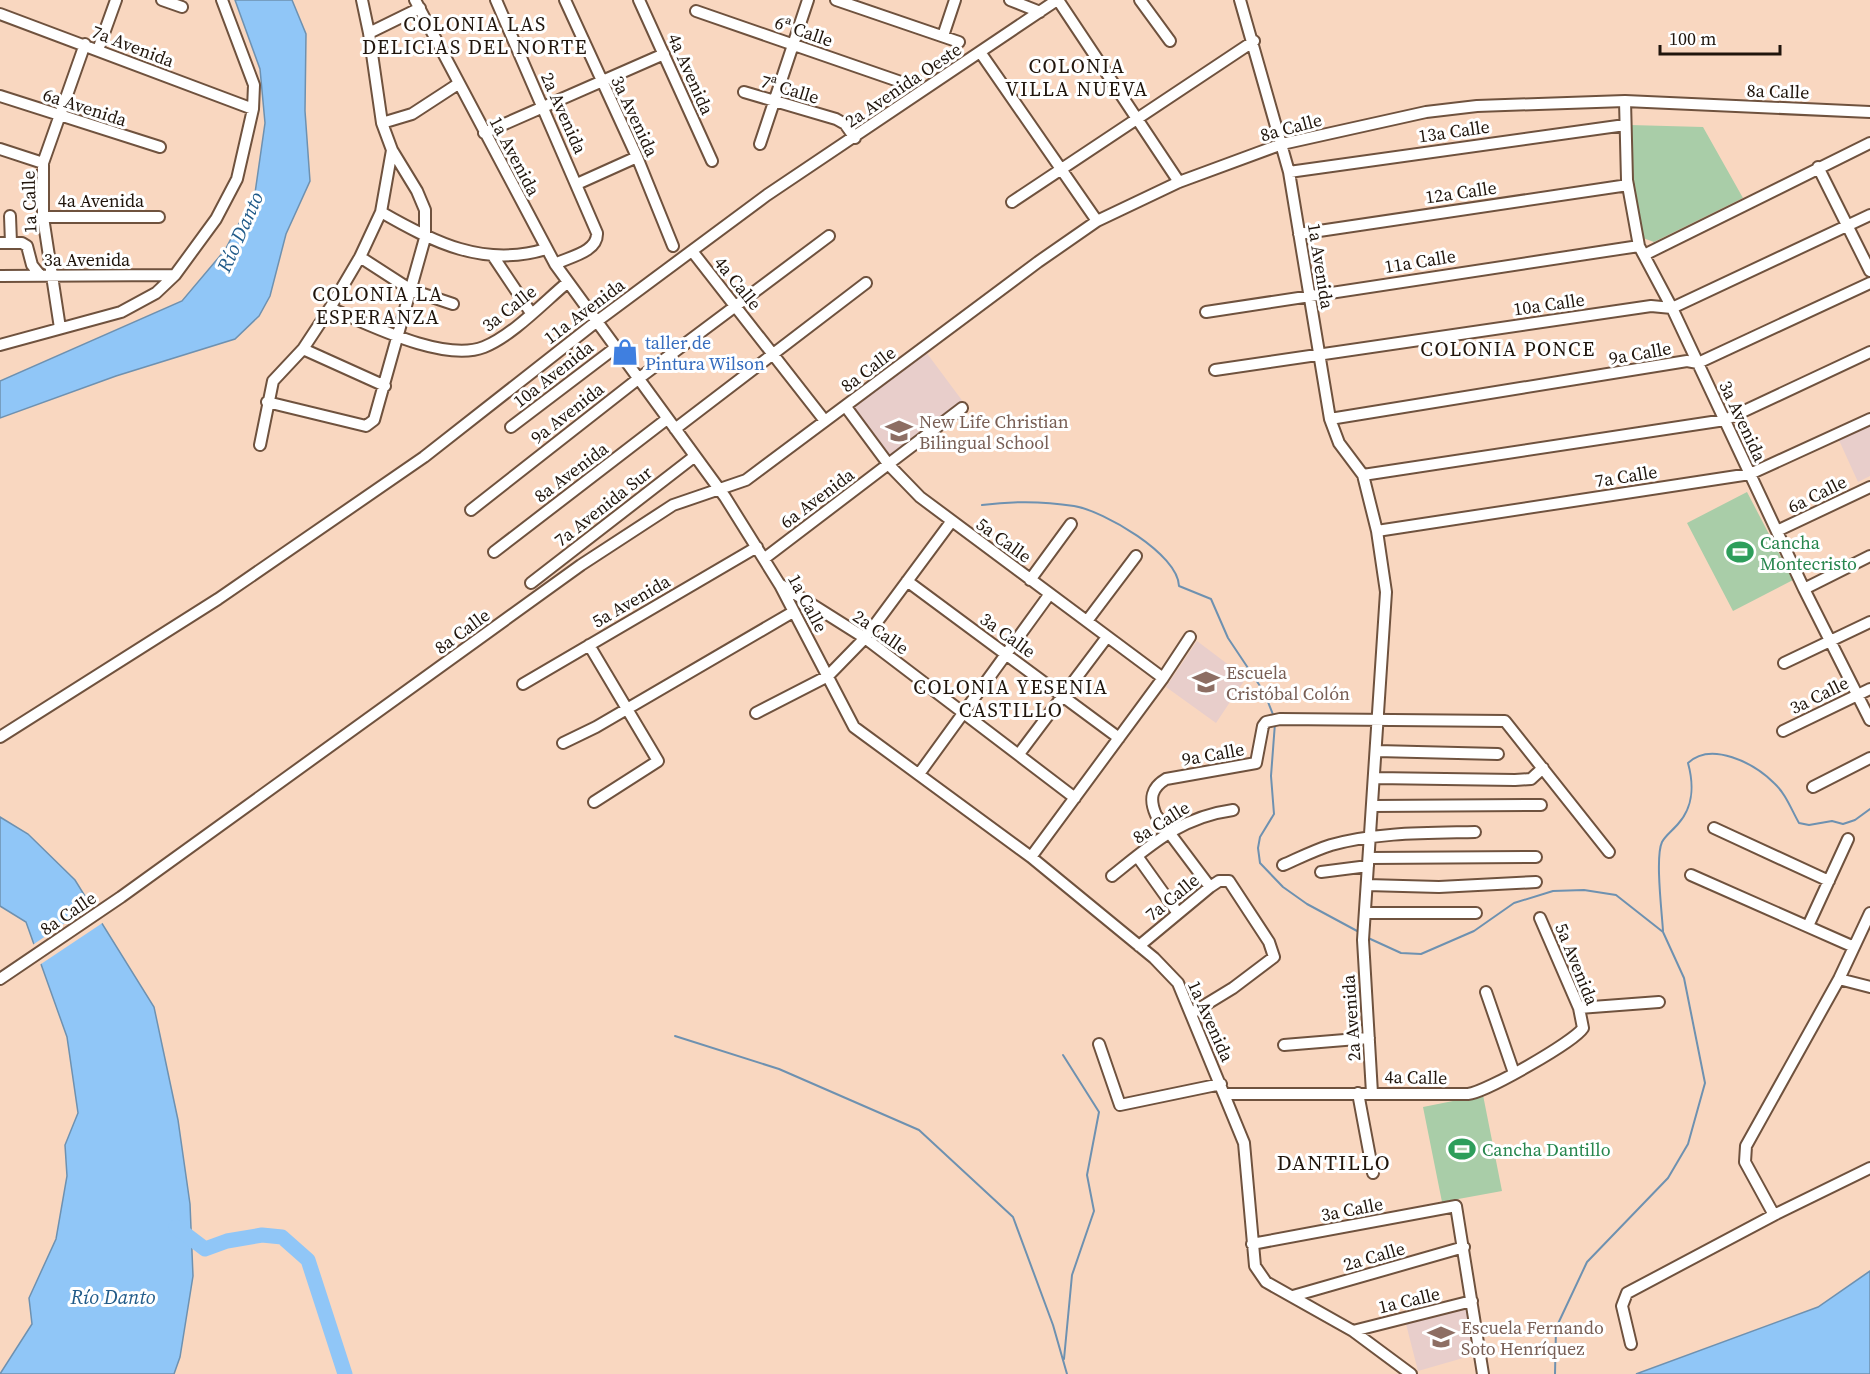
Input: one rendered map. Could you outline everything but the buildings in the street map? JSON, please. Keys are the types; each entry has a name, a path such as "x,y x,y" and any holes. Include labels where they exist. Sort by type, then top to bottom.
{"street":[{"path":"98,50 116,0"},
{"path":"162,0 182,7"},
{"path":"0,345 121,312 156,293 175,275 216,219 237,179 253,109 254,85 222,0"},
{"path":"267,402 366,426 374,420 399,338 425,238 425,210 417,190 392,150 382,123 362,0"},
{"name":"2a Avenida","path":"496,0 597,233 597,240 592,248 555,264"},
{"name":"3a Avenida","path":"565,0 600,82 637,157 673,246"},
{"name":"4a Avenida","path":"639,0 712,160"},
{"path":"759,144 808,0"},
{"path":"836,0 959,42"},
{"path":"943,36 955,0"},
{"path":"1010,0 1040,12"},
{"path":"1058,0 1179,182"},
{"name":"2a Avenida Oeste","path":"766,195 855,138 1058,0"},
{"path":"1140,0 1170,41"},
{"name":"1a Avenida","path":"1240,0 1254,41 1289,172 1330,419 1339,442 1363,475 1377,531 1386,611 1379,721"},
{"path":"369,33 417,4"},
{"name":"1a Avenida","path":"417,4 546,249 596,322"},
{"name":"6ª Calle","path":"696,11 901,82"},
{"name":"7a Avenida","path":"0,14 253,109"},
{"path":"1012,202 1254,41"},
{"name":"1a Calle","path":"60,328 46,275 43,163 85,45"},
{"path":"980,52 1097,221"},
{"path":"484,133 664,54"},
{"path":"382,123 412,114 458,84"},
{"name":"7ª Calle","path":"744,92 836,119 845,124 855,138"},
{"name":"6a Avenida","path":"0,96 59,117 160,147"},
{"name":"3a Avenida","path":"1625,101 1628,185 1642,251 1672,308 1804,589 1870,720"},
{"name":"8a Calle","path":"0,979 121,897 581,565 673,505 746,480 1038,262 1097,221 1179,182 1282,144 1426,112 1477,105 1625,101 1870,112"},
{"name":"13a Calle","path":"1289,172 1625,125"},
{"name":"11a Calle","path":"1206,312 1642,251 1870,143"},
{"path":"0,149 43,163"},
{"path":"260,445 273,381 303,349 330,308 360,257 381,213 392,150"},
{"path":"577,184 637,157"},
{"path":"1818,167 1870,271"},
{"name":"12a Calle","path":"1299,234 1628,185"},
{"name":"11a Avenida","path":"0,737 218,599 424,458 596,322 766,195"},
{"path":"381,213 425,238 477,254 509,257 546,249"},
{"name":"10a Calle","path":"1215,370 1651,306 1672,308 1870,214"},
{"path":"10,216 11,243 27,246 34,269 46,275"},
{"name":"4a Avenida","path":"43,217 159,217"},
{"name":"9a Avenida","path":"471,510 638,379 829,236"},
{"name":"4a Calle","path":"692,251 825,422"},
{"path":"493,256 531,313"},
{"path":"360,257 411,290 453,304"},
{"name":"3a Avenida","path":"0,276 175,275"},
{"name":"3a Calle","path":"330,308 399,338 457,352 470,351 496,341 568,282"},
{"path":"675,429 775,355 866,283"},
{"name":"9a Calle","path":"1330,419 1688,361 1698,363 1870,283"},
{"name":"1a Calle","path":"596,322 720,490 765,558 854,727 1031,857"},
{"name":"10a Avenida","path":"512,427 615,348"},
{"path":"303,349 385,386"},
{"path":"1363,475 1725,420 1870,352"},
{"name":"5a Calle","path":"846,407 889,465 921,497 951,522 1163,678"},
{"path":"889,465 962,408"},
{"name":"8a Avenida","path":"494,552 667,419"},
{"name":"7a Calle","path":"1377,531 1750,474 1870,419"},
{"name":"7a Avenida Sur","path":"531,583 695,456"},
{"name":"6a Avenida","path":"765,558 889,465"},
{"name":"6a Calle","path":"1777,531 1870,487"},
{"path":"756,713 828,676 865,638 951,522"},
{"path":"1030,580 1071,524"},
{"name":"5a Avenida","path":"523,684 757,547"},
{"path":"1087,621 1136,556"},
{"path":"1804,589 1870,556"},
{"name":"3a Calle","path":"907,581 1119,738"},
{"name":"2a Calle","path":"780,585 865,638 1075,798"},
{"path":"919,774 1049,595"},
{"path":"563,743 627,709 793,612"},
{"path":"1784,663 1870,622"},
{"path":"1019,754 1107,637"},
{"path":"1031,857 1163,678 1190,637"},
{"path":"589,645 658,761 594,802"},
{"name":"3a Calle","path":"1783,731 1870,689"},
{"name":"9a Calle","path":"1170,831 1152,806 1152,794 1159,784 1166,779 1256,763 1263,726 1275,720 1379,721"},
{"path":"1379,721 1504,721 1609,852"},
{"name":"2a Avenida","path":"1372,1093 1363,940 1379,721"},
{"path":"1377,752 1498,754"},
{"path":"1813,787 1870,758"},
{"path":"1375,778 1515,780 1531,779 1543,768"},
{"path":"1373,806 1541,805"},
{"name":"8a Calle","path":"1112,876 1170,831 1196,818 1233,810"},
{"path":"1714,828 1829,881"},
{"path":"1170,831 1210,887"},
{"path":"1283,865 1330,845 1370,837 1475,832"},
{"path":"1808,926 1848,839"},
{"path":"1137,856 1177,912"},
{"name":"1a Avenida","path":"1031,857 1170,972 1192,1013 1247,1156 1252,1244 1259,1275 1268,1283 1353,1331 1411,1374"},
{"path":"1321,872 1369,862 1536,857"},
{"path":"1690,875 1854,947"},
{"name":"7a Calle","path":"1139,946 1177,912 1210,887 1219,881 1229,881 1269,942 1274,957 1233,988 1192,1013"},
{"path":"1367,885 1439,887 1536,882"},
{"path":"1365,913 1476,913"},
{"path":"1774,1215 1745,1162 1744,1152 1839,979 1870,913"},
{"name":"5a Avenida","path":"1540,918 1579,1008 1583,1024"},
{"path":"1839,979 1870,987"},
{"path":"1486,992 1514,1073"},
{"path":"1579,1008 1659,1002"},
{"name":"4a Calle","path":"1098,1044 1120,1105 1223,1089 1358,1093 1477,1093 1581,1032 1583,1024"},
{"path":"1284,1045 1369,1038"},
{"path":"1358,1093 1373,1173"},
{"path":"1631,1344 1622,1306 1627,1293 1774,1215 1870,1168"},
{"name":"3a Calle","path":"1252,1244 1457,1207 1464,1247"},
{"path":"1464,1247 1483,1374"},
{"name":"2a Calle","path":"1293,1296 1464,1247"},
{"name":"1a Calle","path":"1353,1331 1472,1302"}],"shaded area":[{"name":"New Life Christian Bilingual School","path":"926,352 964,403 891,458 852,405"},
{"path":"1870,423 1870,476 1858,482 1838,438"},
{"name":"Escuela Cristóbal Colón","path":"1197,641 1246,678 1216,723 1166,687"},
{"name":"Escuela Fernando Soto Henríquez","path":"1464,1305 1469,1309 1477,1354 1418,1371 1405,1320"}],"green space":[{"path":"1630,125 1703,127 1743,198 1654,242 1640,237 1633,185"},
{"name":"Cancha Montecristo","path":"1747,492 1793,580 1733,611 1687,523"},
{"name":"Cancha Dantillo","path":"1483,1095 1502,1191 1442,1202 1423,1107"}],"water":[{"name":"Río Danto","path":"235,0 292,0 306,34 305,111 310,181 286,234 270,296 259,316 235,339 116,376 0,418 0,381 182,301 225,250 255,193 265,123 260,69"},
{"name":"Río Danto","path":"0,817 28,834 75,880 154,1007 178,1120 190,1204 193,1276 180,1357 174,1374 0,1374 32,1324 29,1298 56,1239 67,1176 65,1145 78,1113 67,1037 26,922 0,906"},
{"path":"1870,1271 1870,1374 1636,1374 1818,1307"}],"pier":[{"path":"93,904 104,922 38,966 31,946"}],"waterway":[{"path":"982,505 1028,502 1074,506 1103,516 1137,536 1166,561 1175,574 1179,586 1211,599 1228,638 1264,692 1274,717"},
{"path":"1275,723 1271,776 1274,814 1260,837 1258,848 1260,863 1283,887 1307,904 1359,932"},
{"path":"1663,931 1659,872 1660,849 1663,840 1678,824 1690,803 1692,787 1688,763 1697,757 1708,754 1732,757 1766,775 1785,797 1799,823 1809,825 1832,821 1843,824 1855,820 1870,809"},
{"path":"1366,937 1401,953 1421,954 1474,931 1514,903 1553,891 1584,890 1616,895 1663,932 1684,978 1705,1083 1688,1144 1668,1178 1587,1262 1556,1328 1555,1374"},
{"path":"675,1036 779,1069 919,1130 1013,1217 1053,1325 1067,1374"},
{"path":"1063,1055 1099,1112 1087,1175 1094,1211 1072,1275 1064,1359"},
{"path":"176,1227 205,1249 227,1241 262,1235 282,1237 308,1260 345,1374"}],"place":[{"name":"taller de Pintura Wilson","path":"625,352"},
{"name":"New Life Christian Bilingual School","path":"899,431"},
{"name":"Cancha Montecristo","path":"1740,552"},
{"name":"Escuela Cristóbal Colón","path":"1206,682"},
{"name":"Cancha Dantillo","path":"1462,1149"},
{"name":"Escuela Fernando Soto Henríquez","path":"1441,1337"}],"district":[{"name":"COLONIA LAS DELICIAS DEL NORTE","path":"475,36"},
{"name":"COLONIA VILLA NUEVA","path":"1077,78"},
{"name":"COLONIA LA ESPERANZA","path":"378,306"},
{"name":"COLONIA PONCE","path":"1508,349"},
{"name":"COLONIA YESENIA CASTILLO","path":"1011,698"},
{"name":"DANTILLO","path":"1334,1162"}]}
